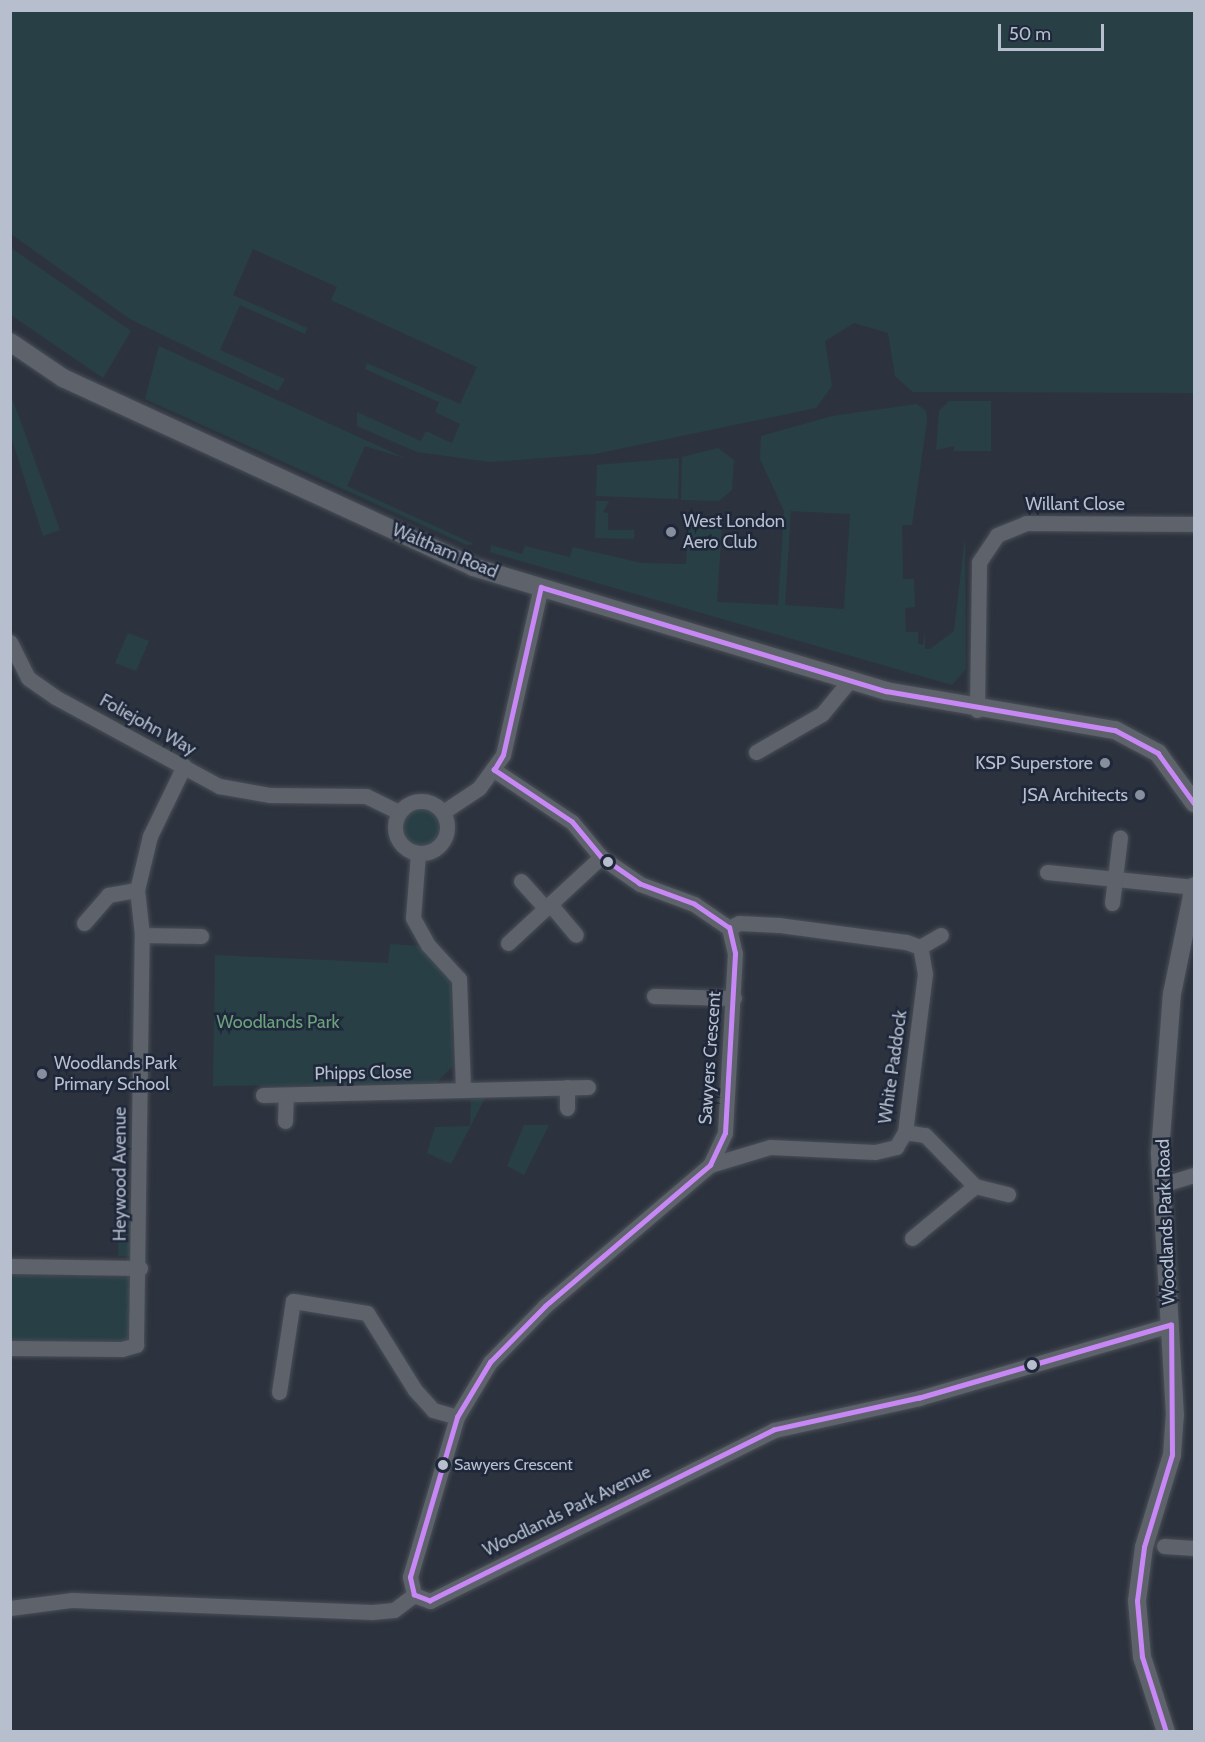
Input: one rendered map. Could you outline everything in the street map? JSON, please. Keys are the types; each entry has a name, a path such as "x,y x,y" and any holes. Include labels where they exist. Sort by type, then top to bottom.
{"street":[{"name":"Waltham Road","path":"10,342 63,378 473,567 850,680 977,710 1075,720 1115,730 1158,753 1194,803"},
{"name":"Willant Close","path":"977,710 980,562 997,535 1026,523 1194,524"},
{"path":"443,812 494,770 503,756 541,587"},
{"name":"Foliejohn Way","path":"10,642 28,678 184,766 239,792 366,796 399,812"},
{"path":"756,752 822,714 850,680"},
{"name":"Heywood Avenue","path":"10,1348 122,1349 136,1345 140,1268 142,935 137,890 153,827 184,766"},
{"path":"494,770 572,822 601,857 640,884 694,904 729,928 739,923 778,925 920,947 941,935"},
{"path":"421,800 443,812 448,828 441,844 418,853 397,838 399,812 421,800"},
{"path":"1112,903 1120,837"},
{"path":"418,853 413,918 428,945 459,980 463,1087"},
{"path":"508,942 601,857"},
{"path":"1047,872 1194,886"},
{"path":"521,881 576,935"},
{"name":"Woodlands Park Road","path":"1166,1731 1143,1656 1137,1600 1144,1547 1172,1455 1171,1325 1161,1185 1172,994 1194,886"},
{"path":"84,923 108,895 137,890"},
{"name":"Sawyers Crescent","path":"414,1595 410,1577 457,1417 490,1362 545,1306 710,1165 725,1133 735,953 729,928"},
{"path":"142,935 201,936"},
{"name":"White Paddock","path":"710,1165 770,1147 887,1151 905,1132 925,974 920,947"},
{"path":"654,996 734,998"},
{"name":"Phipps Close","path":"263,1095 463,1087 588,1087"},
{"path":"567,1087 567,1108"},
{"path":"285,1121 286,1095"},
{"path":"905,1132 925,1135 975,1186 1008,1194"},
{"path":"725,1133 747,1153"},
{"path":"1161,1185 1194,1175"},
{"path":"912,1238 975,1186"},
{"name":"Heywood Avenue","path":"10,1266 140,1268"},
{"path":"278,1391 293,1301 367,1313 415,1390 433,1410 457,1417"},
{"name":"Woodlands Park Avenue","path":"414,1595 430,1601 774,1430 919,1398 1171,1325"},
{"path":"1164,1546 1194,1548"},
{"path":"10,1608 72,1600 372,1612 394,1610 414,1595"}],"green space":[{"path":"10,11 1194,11 1194,393 913,392 895,376 888,333 854,323 825,341 832,386 816,408 595,454 490,462 417,452 357,426 357,412 421,441 426,431 452,443 460,424 435,412 439,402 365,369 367,363 460,404 477,367 331,300 337,287 253,249 233,295 307,328 305,334 240,305 220,350 285,379 278,391 130,319 11,234"},
{"path":"11,248 131,331 103,378 11,315"},
{"path":"159,346 407,459 365,446 347,486 474,544 466,545 145,399"},
{"path":"11,395 60,530 43,536 11,437"},
{"path":"949,401 991,401 991,451 954,451 954,446 936,450 939,411"},
{"path":"917,404 926,411 927,421 912,525 902,525 903,579 914,579 915,607 905,608 906,632 918,632 918,644 923,645 925,632 925,649 930,649 954,631 965,537 966,669 952,685 490,552 491,545 522,554 525,546 570,557 573,547 641,563 686,564 688,525 722,526 717,602 778,605 784,511 760,459 761,436 832,416","holes":["791,511 850,514 844,609 785,605"]},
{"path":"718,448 734,460 732,490 719,501 681,500 682,457"},
{"path":"679,458 678,499 596,496 597,465"},
{"path":"596,501 609,501 603,512 608,513 608,530 634,530 634,539 595,538"},
{"path":"128,633 149,641 136,671 115,663"},
{"path":"421,806 429,807 435,812 440,818 440,834 435,840 429,845 421,846 413,845 407,840 402,834 401,826 402,818 407,812 413,807"},
{"name":"Woodlands Park","path":"390,944 419,946 451,981 453,1066 436,1083 213,1086 215,955 388,963"},
{"path":"485,1098 451,1164 427,1153 435,1127 470,1126 471,1099"},
{"path":"524,1125 549,1125 524,1175 507,1166"},
{"path":"119,1208 131,1208 130,1256 118,1256"},
{"path":"11,1275 133,1278 133,1333 124,1341 11,1341"}],"transit line":[{"path":"1166,1732 1142,1657 1137,1601 1144,1547 1172,1455 1171,1325 919,1398 774,1430 430,1601 414,1595 410,1577 457,1417 490,1362 545,1306 710,1165 725,1133 735,953 729,928 694,904 640,884 601,857 572,822 494,770 503,755 541,587 886,691 1115,730 1158,753 1194,803"}],"place":[{"name":"West London Aero Club","path":"671,532"},
{"name":"KSP Superstore","path":"1105,763"},
{"name":"JSA Architects","path":"1140,795"},
{"name":"Woodlands Park Primary School","path":"42,1074"},
{"name":"Sawyers Crescent","path":"443,1465"}]}
